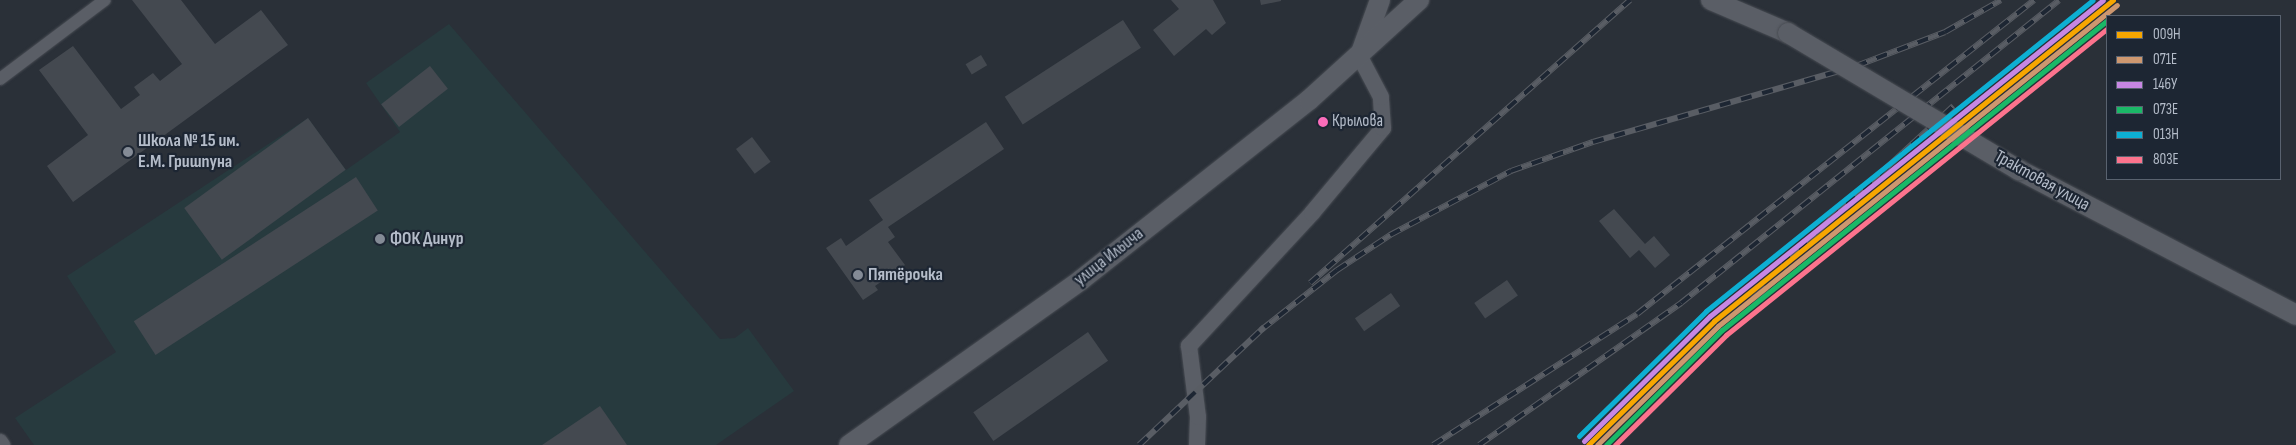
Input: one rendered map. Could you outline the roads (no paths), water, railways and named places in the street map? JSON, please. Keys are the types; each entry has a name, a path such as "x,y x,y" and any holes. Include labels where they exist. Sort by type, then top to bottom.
{"street":[{"path":"0,79 105,0"},
{"path":"1197,445 1198,416 1189,346 1312,213 1383,128 1381,97 1360,57 1380,0"},
{"name":"улица Ильича","path":"849,445 1082,280 1360,57 1419,0"},
{"name":"Трактовая улица","path":"1711,0 1788,33 2019,170 2296,315"}],"railway":[{"path":"1310,283 1630,0"},
{"path":"1261,330 1337,270 1390,235 1511,171 1593,142 1856,66 1945,32 2001,0"},
{"path":"1433,445 1637,314 2034,0"},
{"path":"1479,445 1681,303 2059,0"},
{"path":"1782,264 1953,106"},
{"path":"1139,445 1264,327"}],"place":[{"name":"Крылова","path":"1323,122"},
{"name":"Школа № 15 им. Е.М. Гришпуна","path":"128,152"},
{"name":"ФОК Динур","path":"380,239"},
{"name":"Пятёрочка","path":"858,275"}]}
